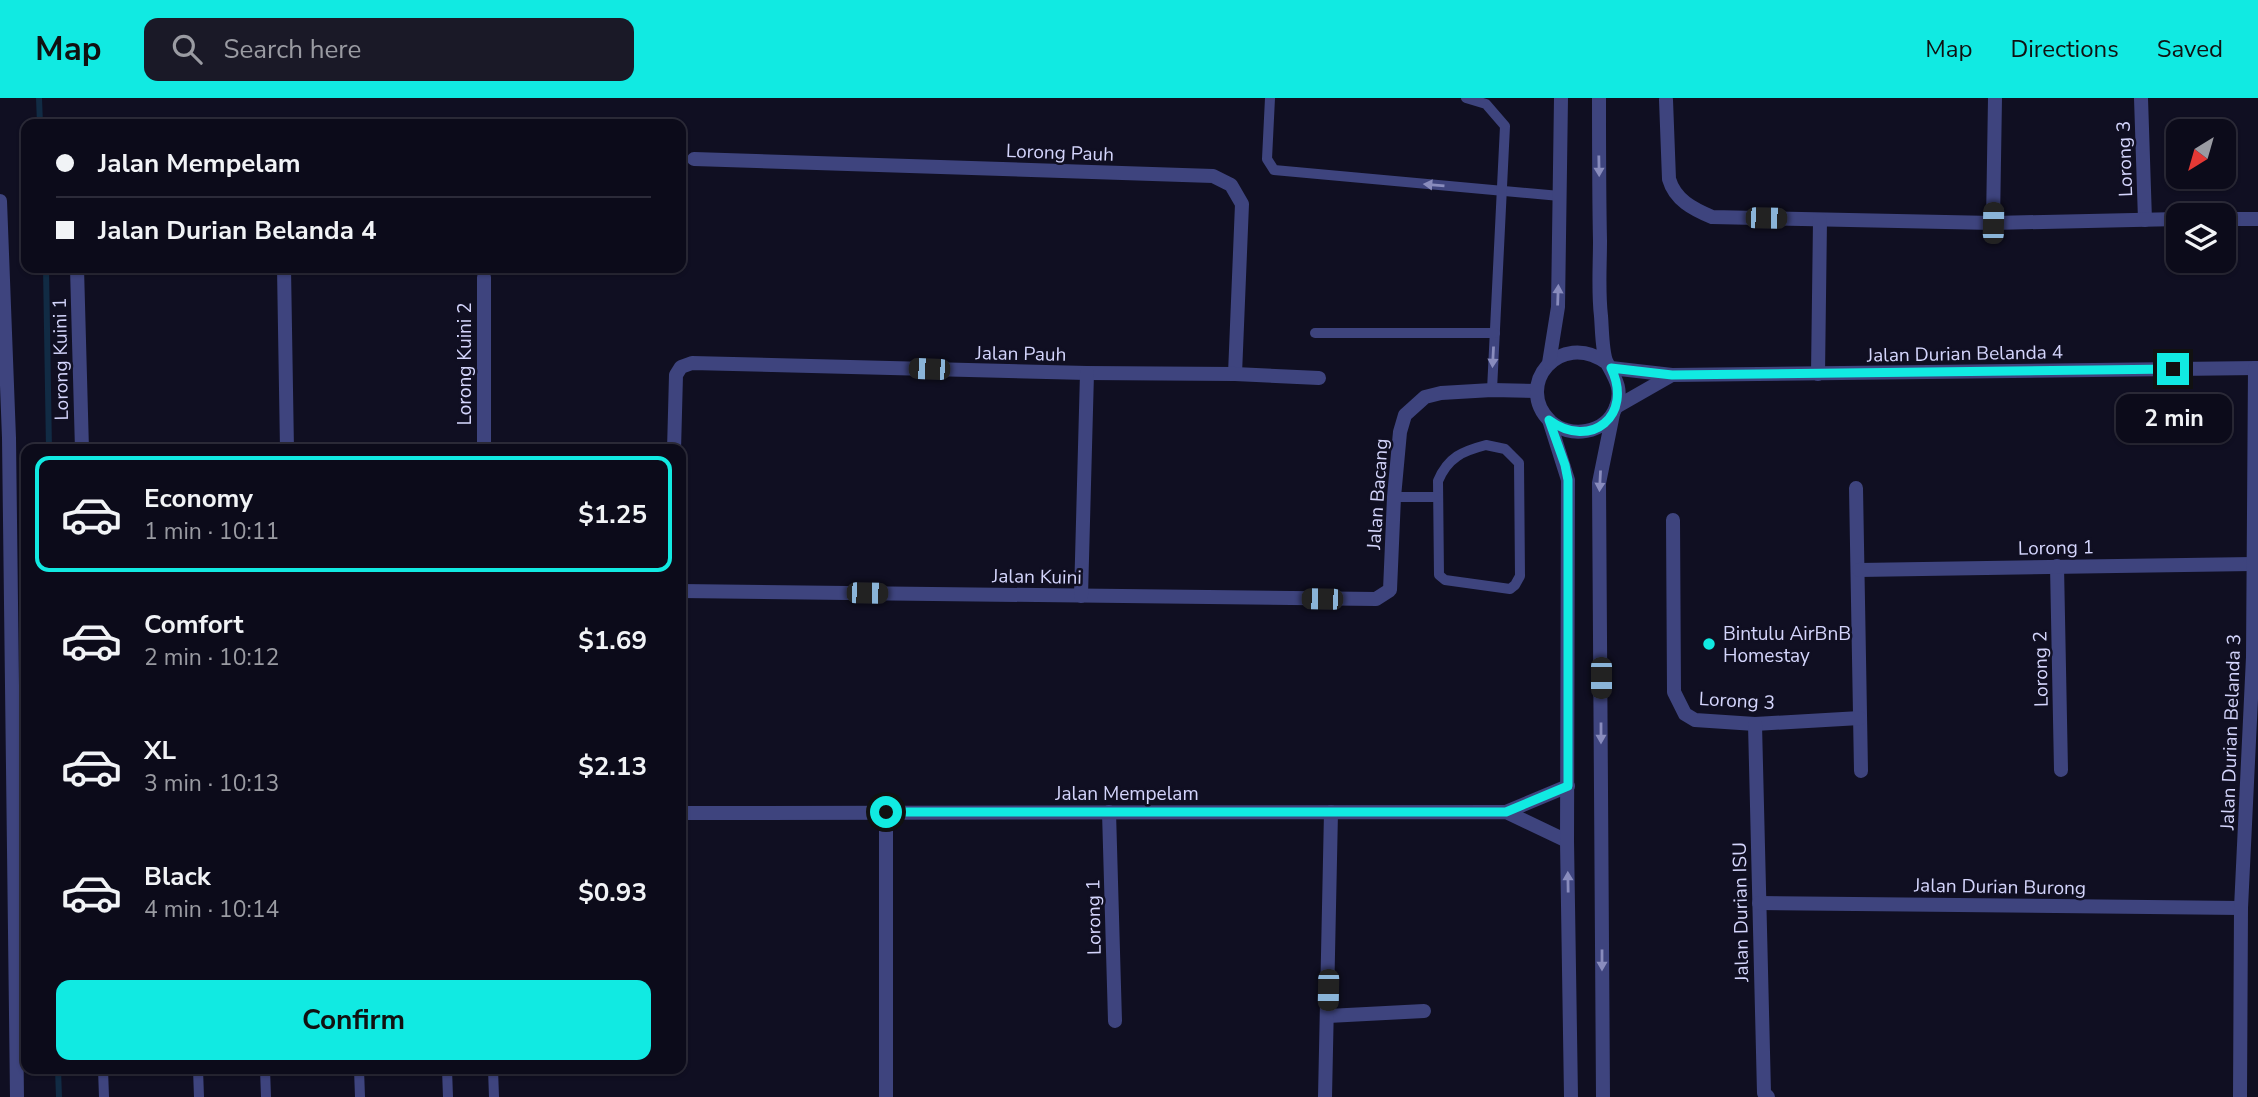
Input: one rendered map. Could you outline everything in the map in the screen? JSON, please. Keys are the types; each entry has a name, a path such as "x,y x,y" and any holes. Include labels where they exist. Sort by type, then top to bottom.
{"street":[{"path":"1549,363 1558,307 1561,98"},
{"path":"1598,98 1600,312 1609,365 1617,380 1619,394 1600,483 1603,1097"},
{"path":"1993,223 1995,98"},
{"name":"Lorong 3","path":"2141,98 2145,220"},
{"path":"1666,100 1672,190 1690,208 1712,217 1993,223 2166,219"},
{"name":"Lorong Pauh","path":"694,159 1213,176 1231,184 1242,204 1235,374"},
{"path":"0,201 10,613 20,819 17,1097"},
{"path":"2236,219 2258,219"},
{"path":"1818,374 1820,220"},
{"name":"Lorong Kuini 1","path":"77,273 82,444"},
{"path":"284,273 287,444"},
{"name":"Lorong Kuini 2","path":"484,277 484,444"},
{"path":"1571,1097 1567,841 1568,480 1565,465 1537,391 1543,371 1559,355 1584,351 1596,355 1609,365"},
{"name":"Jalan Pauh","path":"674,444 676,375 681,367 692,363 1319,378"},
{"name":"Jalan Durian Belanda 4","path":"1609,365 1672,375 2256,368"},
{"name":"Jalan Durian Belanda 3","path":"2240,1097 2241,908 2256,657 2253,564 2256,368"},
{"path":"1081,596 1087,373"},
{"path":"1549,420 1570,432 1582,432 1605,423 1614,411 1672,375"},
{"name":"Jalan Bacang","path":"1390,590 1394,497 1400,432 1405,415 1425,397 1441,393 1537,391"},
{"path":"1856,488 1861,771"},
{"name":"Lorong 3","path":"1673,520 1674,692 1685,714 1695,720 1755,724 1860,718"},
{"name":"Lorong 1","path":"1858,570 2253,564"},
{"name":"Lorong 2","path":"2057,566 2061,770"},
{"name":"Jalan Kuini","path":"686,591 1376,599 1390,590"},
{"path":"10,613 21,612"},
{"name":"Jalan Durian ISU","path":"1755,724 1764,1093 1768,1097"},
{"path":"1506,812 1568,786"},
{"path":"886,812 886,1097"},
{"name":"Lorong 1","path":"1109,812 1115,1021"},
{"path":"1325,1097 1331,812"},
{"name":"Jalan Mempelam","path":"686,813 1506,812 1567,841"},
{"name":"Jalan Durian Burong","path":"1759,903 2241,908"},
{"path":"1328,1016 1424,1011"},
{"path":"0,1044 16,1043"}],"lane":[{"path":"1270,98 1267,159 1273,170 1560,196"},
{"path":"1466,98 1486,104 1505,126 1492,390"},
{"path":"1315,333 1494,332"},
{"path":"1486,445 1505,449 1519,463 1520,576 1515,585 1510,589 1445,580 1439,575 1438,497 1438,481 1442,473 1462,451 1486,445"},
{"path":"1394,497 1438,497"},
{"path":"103,1074 104,1097"},
{"path":"198,1074 199,1097"},
{"path":"265,1074 265,1097"},
{"path":"359,1074 360,1097"},
{"path":"447,1074 447,1097"},
{"path":"493,1074 494,1097"}],"waterway":[{"path":"39,98 40,119"},
{"path":"46,273 49,444"},
{"path":"58,1074 59,1097"}],"place":[{"name":"Bintulu AirBnB Homestay","path":"1709,644"}],"route":[{"path":"886,812 1506,812 1568,786 1568,480 1549,420 1570,432 1594,429 1605,423 1616,407 1619,394 1617,380 1611,368 1672,375 2173,369"}]}
